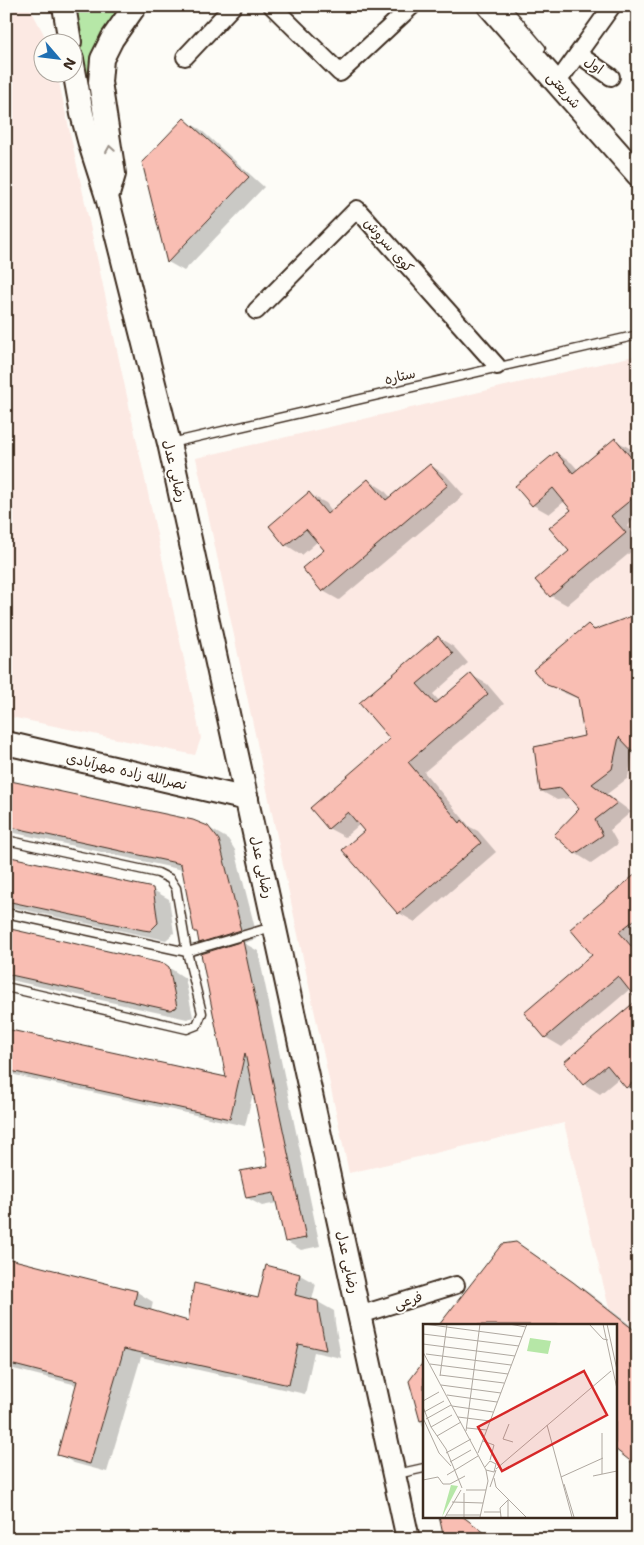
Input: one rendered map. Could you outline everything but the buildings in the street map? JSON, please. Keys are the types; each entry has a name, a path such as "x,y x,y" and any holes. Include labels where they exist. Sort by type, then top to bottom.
{"main road":[{"path":"64,6 68,32"},
{"path":"107,197 114,174 100,82 102,59 116,33 135,6"},
{"name":"شریعتی","path":"490,6 562,76 638,175"},
{"name":"رضایی عدل","path":"76,82 82,114 107,197 169,444 408,1539"},
{"name":"نصرالله زاده مهرآبادی","path":"6,743 247,799"}],"street":[{"path":"185,57 233,6"},
{"path":"272,6 340,73 412,6"},
{"path":"562,76 612,6"},
{"name":"اول","path":"578,54 610,77"},
{"name":"کوی سروش","path":"256,311 357,209 497,366"},
{"name":"فرعی","path":"360,1315 456,1285"}],"lane":[{"path":"505,6 544,52"},
{"name":"ستاره","path":"169,444 497,366 638,335"},
{"path":"6,840 158,873 170,879 176,888 187,952 202,1013 197,1025 187,1029 6,987"},
{"path":"6,913 187,952 275,926"},
{"path":"394,1475 423,1468"}],"shaded area":[{"path":"6,6 29,6 43,32 32,32 32,82 59,82 201,738 195,755 6,716"},
{"path":"638,355 638,1330 609,1308 564,1123 349,1173 196,458"}],"green space":[{"path":"73,6 126,6 92,61 87,80 89,112 82,78 82,32 78,32"}]}
